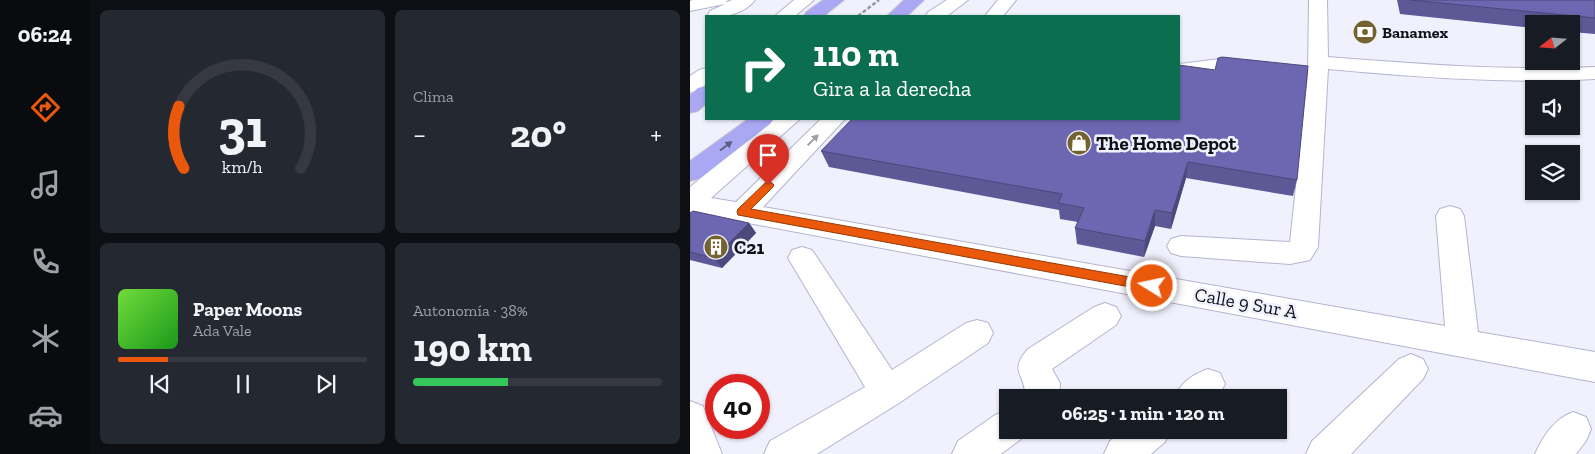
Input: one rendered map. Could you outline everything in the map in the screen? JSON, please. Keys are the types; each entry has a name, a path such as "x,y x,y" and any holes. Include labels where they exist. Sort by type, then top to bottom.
{"highway":[{"path":"814,15 835,0"},
{"path":"897,15 915,0"},
{"path":"690,101 705,94"},
{"path":"690,106 705,94"},
{"path":"690,173 761,120"}],"street":[{"path":"690,6 718,8 746,0"},
{"path":"785,15 805,0"},
{"path":"936,15 949,0"},
{"path":"936,15 959,0"},
{"path":"995,15 1007,0"},
{"path":"1181,246 1290,253 1300,252 1304,247 1312,70 1318,0"},
{"path":"1180,70 1220,65 1273,70"},
{"path":"1312,70 1410,70 1556,75 1595,73"},
{"path":"690,86 705,75"},
{"path":"690,202 729,167 788,120"},
{"path":"742,212 833,120"},
{"name":"Calle 9 Sur A","path":"690,202 1595,367"},
{"path":"1450,216 1459,318 1464,343"},
{"path":"802,258 887,392"},
{"path":"1043,389 1043,383 1034,373 1034,366 1040,359 1105,316"},
{"path":"783,454 887,392 977,333"},
{"path":"1325,454 1411,369"},
{"path":"690,418 703,454"},
{"path":"971,454 999,434"},
{"path":"1123,454 1141,439"}],"path":[{"path":"859,15 879,0"}],"building":[{"path":"1410,0 1595,0 1595,18 1580,17 1580,15"},
{"name":"The Home Depot","path":"1218,58 1308,66 1297,180 1188,162 1172,213 1155,210 1145,241 1075,228 1084,208 1058,203 1062,194 821,151 851,120 1180,120 1180,65 1215,70"},
{"name":"C21","path":"693,211 749,223 714,258 690,252 690,213"}],"place":[{"name":"Banamex","path":"1365,32"},
{"name":"The Home Depot","path":"1079,143"},
{"name":"C21","path":"716,247"}],"route":[{"path":"768,185 742,212 1152,286"}]}
